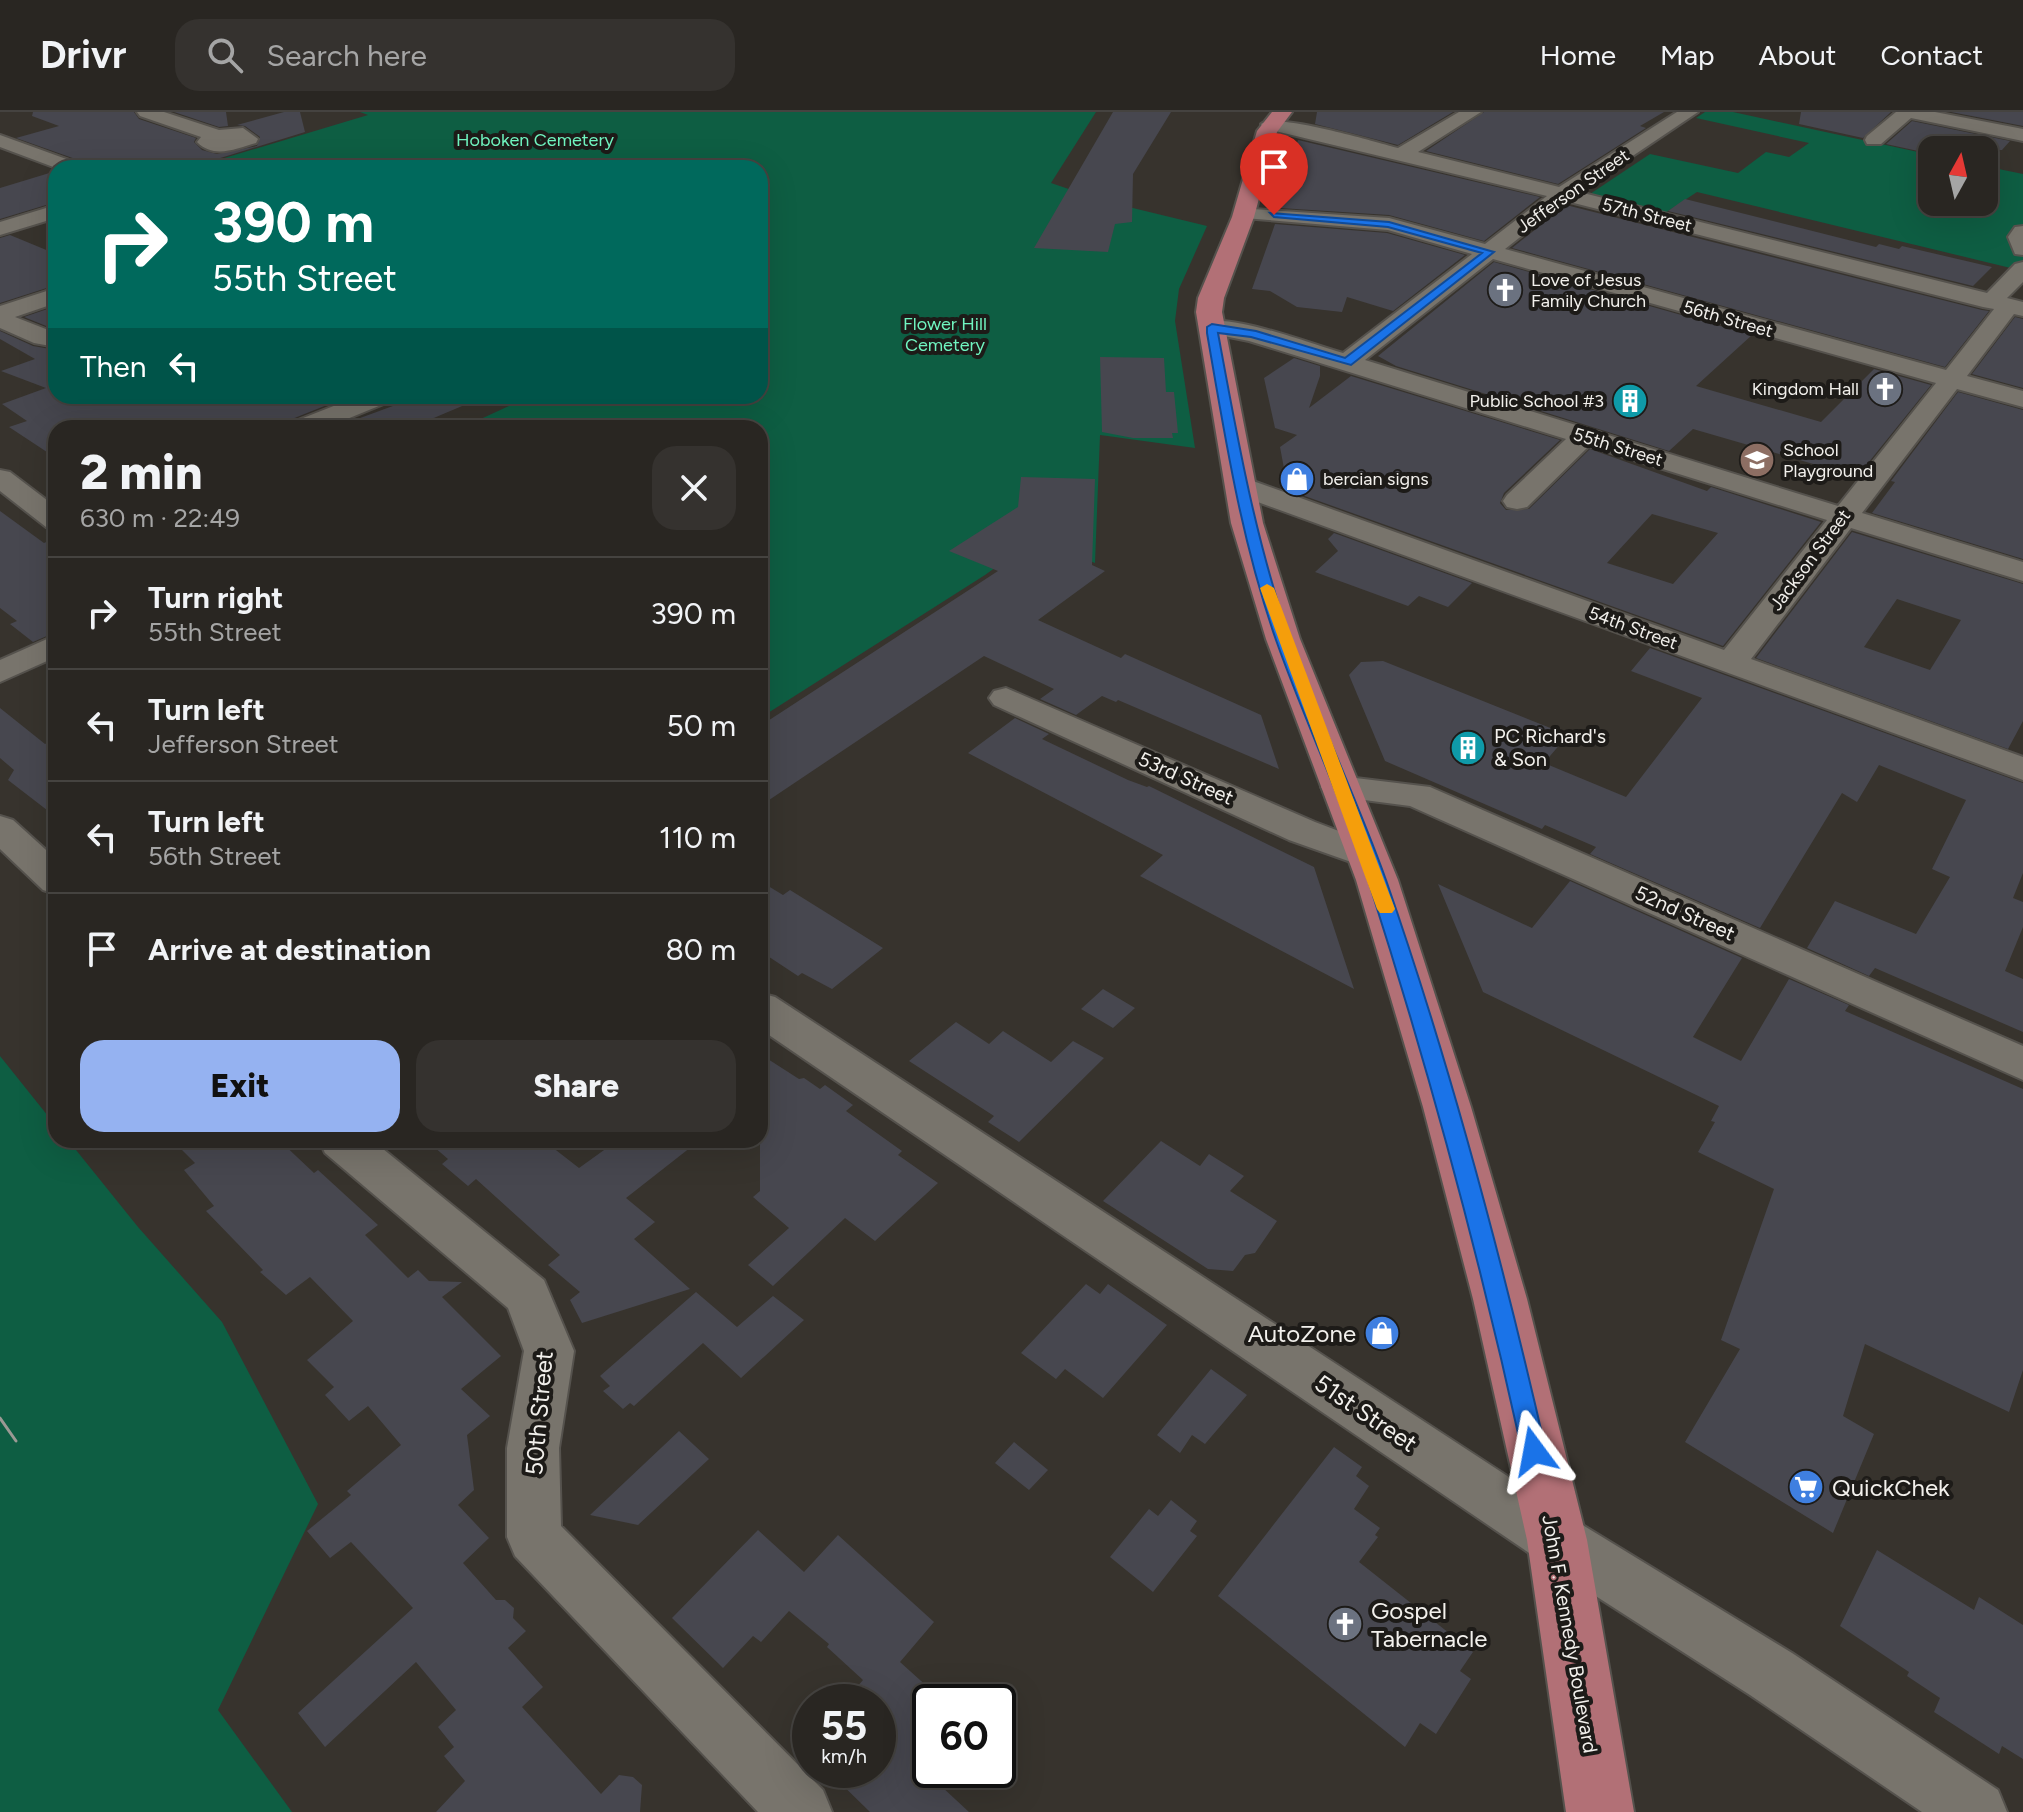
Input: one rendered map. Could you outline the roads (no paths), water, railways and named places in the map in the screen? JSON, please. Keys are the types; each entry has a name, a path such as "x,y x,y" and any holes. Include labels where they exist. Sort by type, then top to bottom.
{"main road":[{"name":"John F. Kennedy Boulevard","path":"1269,116 1244,212 1211,298 1209,312 1243,487 1247,523 1275,613 1339,787 1368,856 1447,1107 1481,1229 1557,1540 1600,1812"}],"street":[{"path":"146,112 217,136"},
{"path":"1401,154 1472,112"},
{"name":"Jefferson Street","path":"1347,362 1563,194 1689,112"},
{"path":"1874,140 1907,112 2023,135"},
{"name":"57th Street","path":"1269,116 1401,154 2008,305"},
{"path":"0,141 53,160"},
{"path":"0,160 31,151"},
{"name":"56th Street","path":"1244,212 1389,224 2023,399"},
{"path":"0,229 48,214"},
{"path":"2023,232 2019,237 2023,249"},
{"name":"Jackson Street","path":"1731,663 2008,305 2023,269"},
{"path":"0,316 48,298"},
{"path":"0,316 48,339"},
{"name":"55th Street","path":"1212,327 1252,334 1347,362 2023,572"},
{"path":"322,420 362,404"},
{"path":"1517,501 1584,436"},
{"path":"0,478 48,515"},
{"name":"54th Street","path":"1243,487 2023,769"},
{"path":"0,672 48,649"},
{"name":"53rd Street","path":"1006,698 1302,831 1368,856"},
{"name":"52nd Street","path":"1339,787 1417,795 2023,1064"},
{"path":"0,828 48,873"},
{"name":"51st Street","path":"768,1013 1557,1540 1771,1674 1976,1812"},
{"name":"50th Street","path":"351,1148 527,1295 549,1351 533,1448 534,1537 801,1812"}],"tram line":[{"path":"0,1418 16,1441"}],"place":[{"name":"Love of Jesus Family Church","path":"1505,290"},
{"name":"Kingdom Hall","path":"1885,389"},
{"name":"Public School #3","path":"1630,401"},
{"name":"School Playground","path":"1757,460"},
{"name":"bercian signs","path":"1297,479"},
{"name":"PC Richard's & Son","path":"1468,748"},
{"name":"AutoZone","path":"1382,1333"},
{"name":"QuickChek","path":"1806,1487"},
{"name":"Gospel Tabernacle","path":"1345,1624"}],"park label":[{"name":"Hoboken Cemetery","path":"535,140"},
{"name":"Flower Hill Cemetery","path":"945,334"}]}
